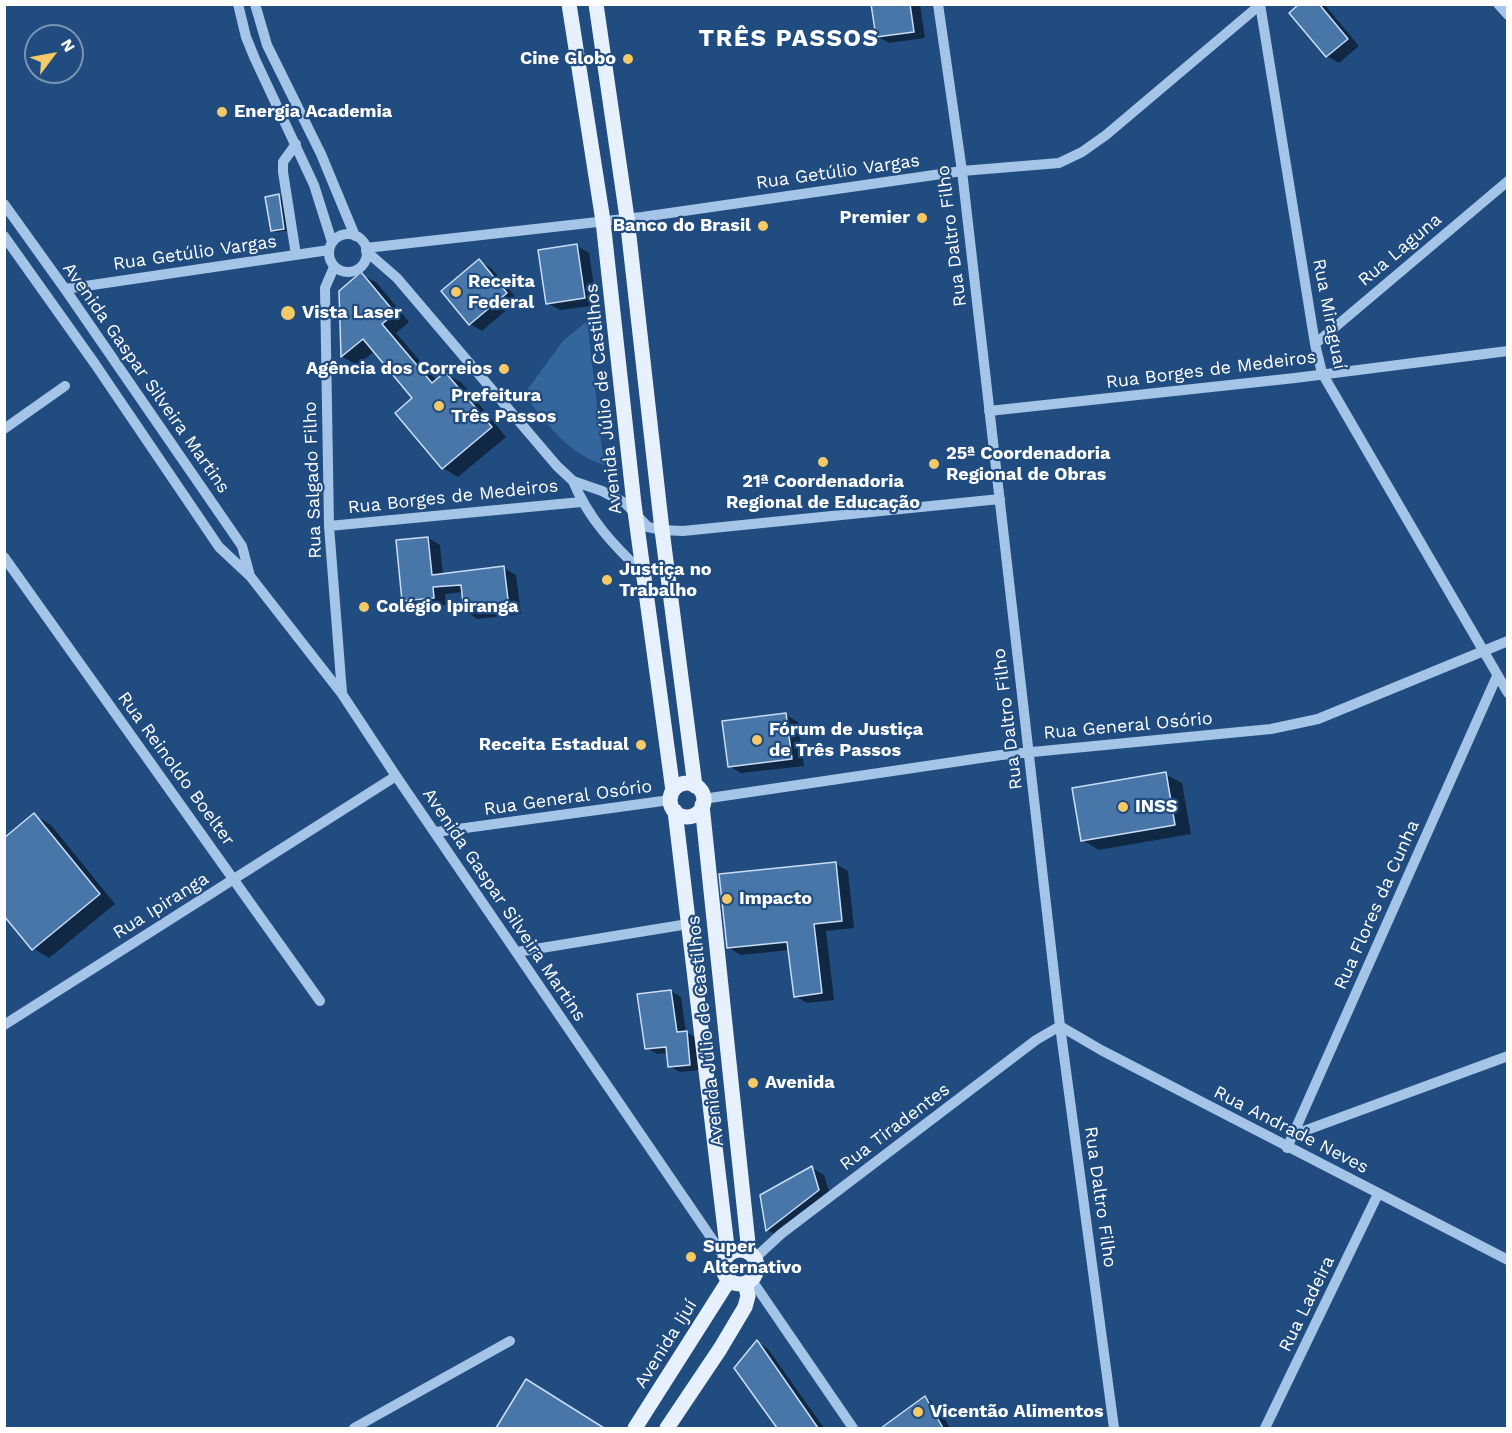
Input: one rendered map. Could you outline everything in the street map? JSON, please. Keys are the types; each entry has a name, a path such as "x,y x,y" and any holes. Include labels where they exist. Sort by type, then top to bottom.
{"main road":[{"name":"Avenida Júlio de Castilhos","path":"569,4 603,221 636,516 673,801 727,1256"},
{"name":"Avenida Júlio de Castilhos","path":"596,4 627,218 662,530 700,796 752,1256"},
{"path":"685,783 700,796 696,813 691,816 680,815 673,801 679,784 685,783"},
{"path":"688,924 714,920"},
{"path":"741,1250 752,1256 756,1272 748,1281 737,1284 729,1280 723,1270 727,1256 741,1250"},
{"name":"Avenida Ijuí","path":"635,1428 729,1280"},
{"path":"667,1428 745,1307 748,1281"}],"street":[{"path":"238,4 246,37 314,185 330,246 329,256 334,267 345,272 356,270 365,262 366,249"},
{"path":"255,4 267,45 321,154 356,236 396,278 557,466 573,481 602,490 625,503 648,528 683,531 1000,499"},
{"name":"Rua Daltro Filho","path":"938,4 962,171 1060,1026 1114,1428"},
{"path":"1498,4 1508,15"},
{"name":"Rua Getúlio Vargas","path":"366,249 627,218 962,171 1059,163 1082,152 1106,135 1260,5"},
{"name":"Rua Miraguaí","path":"1260,5 1315,344 1322,374 1508,693"},
{"path":"296,144 283,162 296,255"},
{"name":"Rua Laguna","path":"1315,344 1508,181"},
{"name":"Avenida Gaspar Silveira Martins","path":"4,204 242,546 250,576"},
{"name":"Avenida Gaspar Silveira Martins","path":"4,236 8,250 95,364 219,547 250,576 342,694 396,777 727,1256"},
{"path":"330,246 340,236 356,236"},
{"name":"Rua Getúlio Vargas","path":"65,289 296,255 330,246"},
{"name":"Rua Salgado Filho","path":"334,267 325,288 329,526 342,694"},
{"name":"Rua Borges de Medeiros","path":"989,411 1508,351"},
{"path":"4,429 65,386"},
{"name":"Rua Borges de Medeiros","path":"573,481 581,502 613,544 643,573"},
{"name":"Rua Borges de Medeiros","path":"329,526 581,502"},
{"name":"Rua Reinoldo Boelter","path":"4,557 320,1001"},
{"name":"Rua General Osório","path":"700,796 1028,752 1271,729 1318,719 1508,641"},
{"name":"Rua Flores da Cunha","path":"1287,1148 1497,675"},
{"name":"Rua Ipiranga","path":"4,1025 396,777"},
{"name":"Rua General Osório","path":"436,832 673,801"},
{"path":"517,952 688,924"},
{"name":"Rua Andrade Neves","path":"1060,1026 1287,1148 1508,1260"},
{"name":"Rua Tiradentes","path":"752,1256 1027,1047 1060,1026"},
{"path":"1293,1135 1508,1056"},
{"name":"Rua Ladeira","path":"1265,1428 1378,1194"},
{"path":"748,1281 853,1428"},
{"path":"354,1428 510,1341"}],"shaded area":[{"path":"587,321 604,465 591,460 568,445 524,394 563,341"}],"building":[{"path":"871,4 910,4 914,32 876,37"},
{"path":"1299,4 1319,4 1348,39 1326,57 1289,13"},
{"path":"279,194 284,229 271,231 265,197"},
{"path":"577,244 585,298 546,304 538,250"},
{"name":"Receita Federal","path":"479,259 507,293 469,325 441,291"},
{"name":"Prefeitura Três Passos","path":"361,272 395,313 382,324 432,383 445,372 492,427 442,469 395,413 412,398 363,339 341,357 339,291"},
{"path":"428,537 432,575 504,566 509,608 464,612 461,585 433,587 434,598 402,601 396,540"},
{"name":"Fórum de Justiça de Três Passos","path":"786,713 792,759 728,767 722,721"},
{"name":"INSS","path":"1166,772 1175,825 1081,841 1072,788"},
{"path":"34,813 100,894 32,950 4,916 4,838"},
{"path":"836,862 842,921 814,924 822,993 794,997 787,942 727,948 719,874"},
{"path":"671,990 677,1032 687,1031 690,1065 668,1067 666,1047 645,1049 637,994"},
{"path":"812,1166 819,1190 766,1231 760,1195"},
{"path":"757,1340 818,1428 777,1428 734,1368"},
{"path":"526,1379 604,1428 496,1428"},
{"name":"Vicentão Alimentos","path":"925,1396 943,1428 881,1428"}],"place":[{"name":"Cine Globo","path":"628,59"},
{"name":"Energia Academia","path":"222,112"},
{"name":"Premier","path":"922,218"},
{"name":"Banco do Brasil","path":"763,226"},
{"name":"Receita Federal","path":"456,292"},
{"name":"Vista Laser","path":"288,313"},
{"name":"Agência dos Correios","path":"504,369"},
{"name":"Prefeitura Três Passos","path":"439,406"},
{"name":"21ª Coordenadoria Regional de Educação","path":"823,462"},
{"name":"25ª Coordenadoria Regional de Obras","path":"934,464"},
{"name":"Justiça no Trabalho","path":"607,580"},
{"name":"Colégio Ipiranga","path":"364,607"},
{"name":"Fórum de Justiça de Três Passos","path":"757,740"},
{"name":"Receita Estadual","path":"641,745"},
{"name":"INSS","path":"1123,807"},
{"name":"Impacto","path":"727,899"},
{"name":"Avenida","path":"753,1083"},
{"name":"Super Alternativo","path":"691,1257"},
{"name":"Vicentão Alimentos","path":"918,1412"}],"district":[{"name":"TRÊS PASSOS","path":"789,39"}]}
